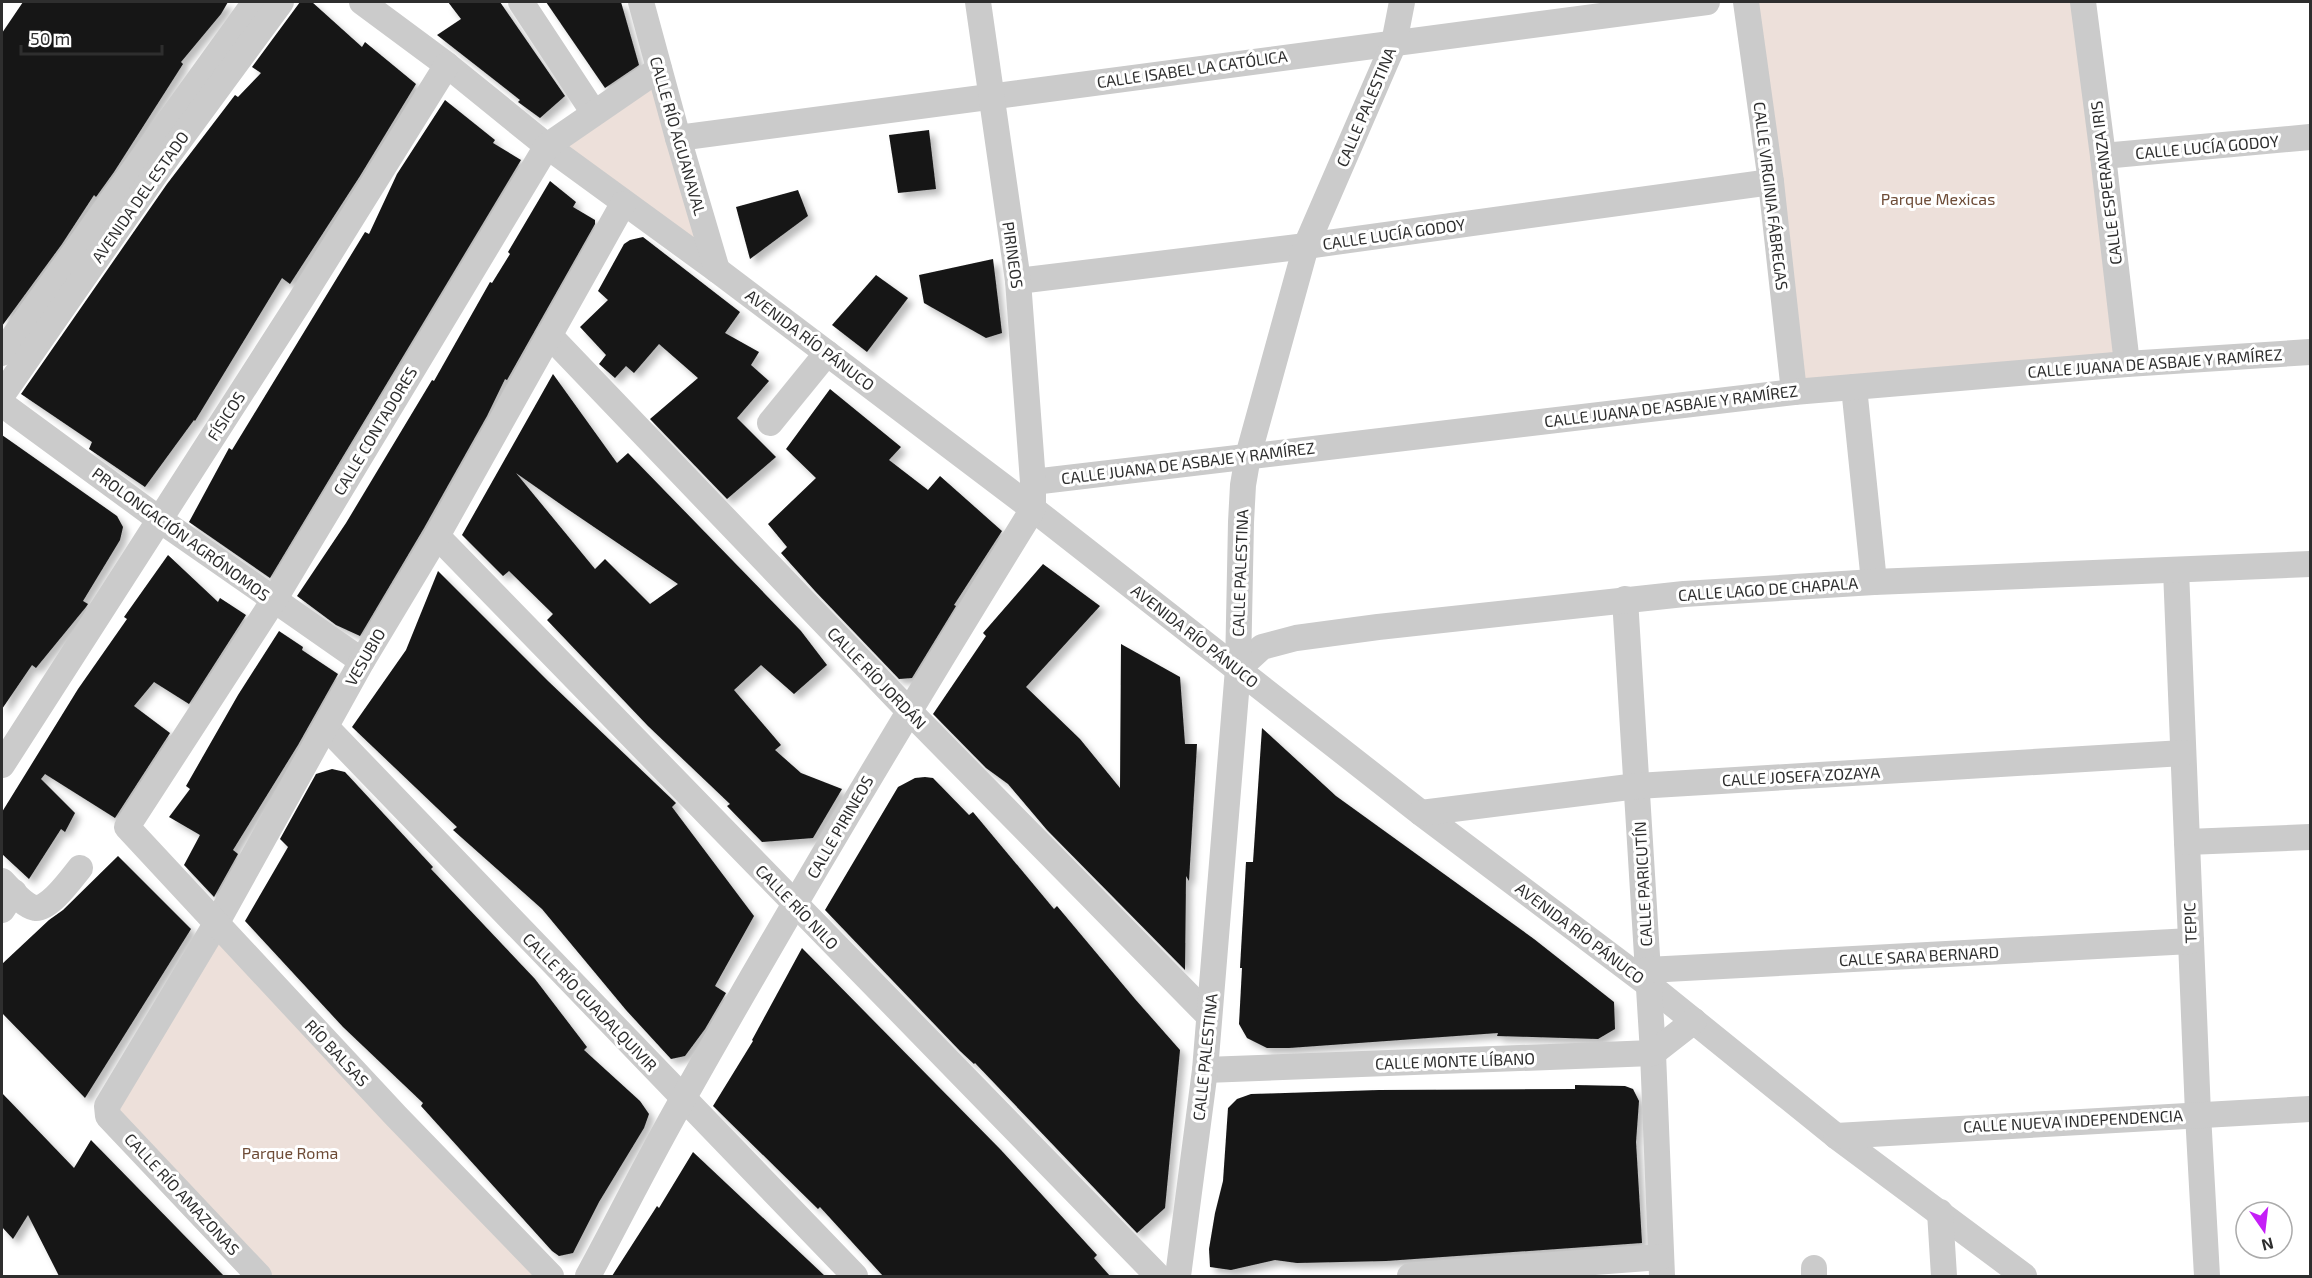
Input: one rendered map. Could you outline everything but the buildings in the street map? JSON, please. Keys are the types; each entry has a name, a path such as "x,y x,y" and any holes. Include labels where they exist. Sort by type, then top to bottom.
{"street":[{"name":"AVENIDA DEL ESTADO","path":"2,353 255,2"},
{"name":"AVENIDA DEL ESTADO","path":"2,394 170,153 281,2"},
{"name":"AVENIDA RÍO PÁNUCO","path":"362,2 447,65 623,204 717,270 1033,509 1421,813 1648,977 1694,1021 1836,1136 2024,1276"},
{"path":"521,2 594,113"},
{"name":"CALLE RÍO AGUANAVAL","path":"641,2 717,270"},
{"name":"PIRINEOS","path":"978,2 1017,280 1033,482 1033,509"},
{"name":"CALLE PALESTINA","path":"1178,1276 1205,1070 1238,669 1241,522 1243,485 1248,456 1306,246 1394,43 1402,2"},
{"name":"CALLE ISABEL LA CATÓLICA","path":"678,138 1707,2"},
{"name":"CALLE VIRGINIA FÁBREGAS","path":"1746,2 1771,182 1794,392"},
{"name":"CALLE ESPERANZA IRIS","path":"2083,2 2127,364"},
{"name":"FÍSICOS","path":"2,765 160,520 447,65"},
{"name":"CALLE CONTADORES","path":"127,827 274,600 547,146 659,69"},
{"name":"CALLE LUCÍA GODOY","path":"2103,156 2310,137"},
{"name":"CALLE LUCÍA GODOY","path":"1017,280 1306,246 1771,182"},
{"name":"VESUBIO","path":"106,1110 216,924 362,661 437,536 623,204"},
{"name":"CALLE RÍO JORDÁN","path":"549,335 909,711 1209,1016"},
{"name":"CALLE JUANA DE ASBAJE Y RAMÍREZ","path":"1033,482 1794,392 2127,364 2310,352"},
{"path":"770,423 827,353"},
{"path":"1854,387 1874,582"},
{"name":"PROLONGACIÓN AGRÓNOMOS","path":"2,404 160,520 362,661"},
{"name":"CALLE PIRINEOS","path":"588,1276 683,1099 794,905 1033,509"},
{"name":"CALLE RÍO NILO","path":"437,536 794,905 1158,1276"},
{"name":"CALLE LAGO DE CHAPALA","path":"1238,669 1262,647 1296,638 1625,599 1874,582 2310,564"},
{"name":"TEPIC","path":"2176,570 2190,941 2207,1276"},
{"name":"CALLE PARICUTÍN","path":"1625,599 1653,1053 1662,1267"},
{"name":"CALLE RÍO GUADALQUIVIR","path":"326,727 855,1276"},
{"name":"CALLE JOSEFA ZOZAYA","path":"1421,813 1637,786 2182,753"},
{"name":"RÍO BALSAS","path":"127,827 396,1116 551,1276"},
{"path":"2187,842 2310,837"},
{"path":"6,895 36,908 46,906 80,868"},
{"name":"CALLE SARA BERNARD","path":"1648,977 2190,941"},
{"path":"1653,1053 1694,1021"},
{"name":"CALLE MONTE LÍBANO","path":"1205,1070 1653,1053"},
{"name":"CALLE NUEVA INDEPENDENCIA","path":"1836,1136 2310,1109"},
{"name":"CALLE RÍO AMAZONAS","path":"106,1110 108,1116 259,1276"},
{"path":"1940,1212 1944,1276"},
{"path":"1410,1276 1662,1267"}],"green space":[{"name":"Parque Mexicas","path":"1746,2 2083,2 2127,364 1794,392"},
{"path":"659,69 717,270 547,146"},
{"name":"Parque Roma","path":"216,924 551,1276 261,1276 106,1110"}]}
